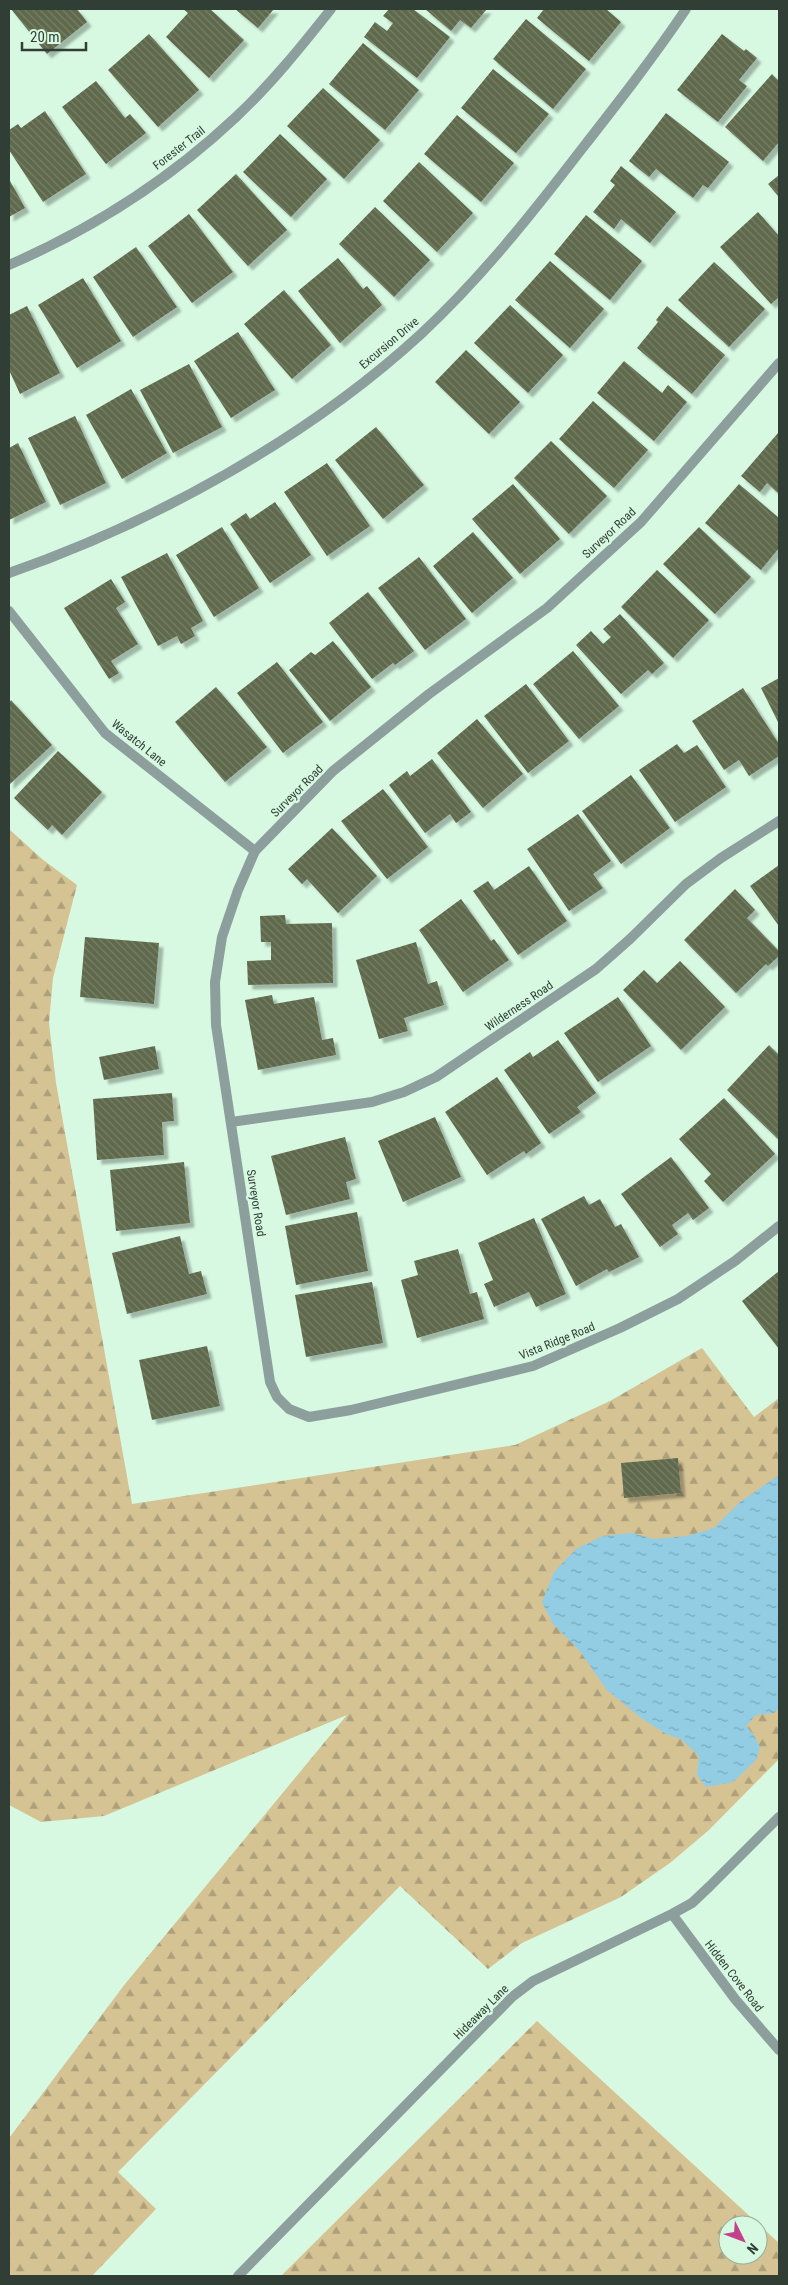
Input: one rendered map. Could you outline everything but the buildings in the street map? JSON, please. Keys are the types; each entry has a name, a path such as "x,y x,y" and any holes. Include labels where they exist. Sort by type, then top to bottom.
{"street":[{"name":"Forester Trail","path":"9,265 63,241 179,166 236,117 290,62 331,9"},
{"name":"Excursion Drive","path":"9,573 67,553 133,523 253,458 310,421 420,335 518,233 658,50 686,9"},
{"name":"Surveyor Road","path":"289,1409 277,1396 270,1382 216,1025 215,982 222,937 254,851 333,771 429,694 546,608 641,522 779,363"},
{"name":"Wasatch Lane","path":"9,611 105,733 254,851"},
{"name":"Wilderness Road","path":"230,1122 372,1102 404,1092 436,1077 596,969 630,939 686,884 721,858 779,821"},
{"name":"Vista Ridge Road","path":"289,1409 309,1417 351,1410 533,1366 620,1328 678,1299 735,1261 779,1226"},
{"name":"Hideaway Lane","path":"238,2276 512,1997 534,1981 672,1914 692,1902 779,1817"},
{"name":"Hidden Cove Road","path":"672,1914 735,1999 779,2050"}],"green space":[{"path":"9,829 42,859 77,885 53,978 49,1023 56,1083 132,1504 515,1445 610,1401 702,1348 754,1417 779,1398 779,1759 709,1830 670,1863 621,1897 522,1943 488,1969 400,1886 118,2172 156,2209 92,2276 9,2276 9,2138 125,1984 347,1715 104,1816 41,1822 9,1805"},
{"path":"537,2021 748,2215 718,2215 718,2265 768,2265 768,2233 779,2243 779,2276 281,2276"}],"water":[{"path":"779,1475 779,1708 774,1713 756,1715 746,1726 754,1735 760,1748 756,1760 733,1782 706,1787 697,1775 699,1756 681,1739 666,1734 641,1718 607,1690 579,1650 553,1624 542,1602 554,1572 576,1549 603,1536 632,1533 654,1539 687,1536 714,1528 740,1502"}]}
